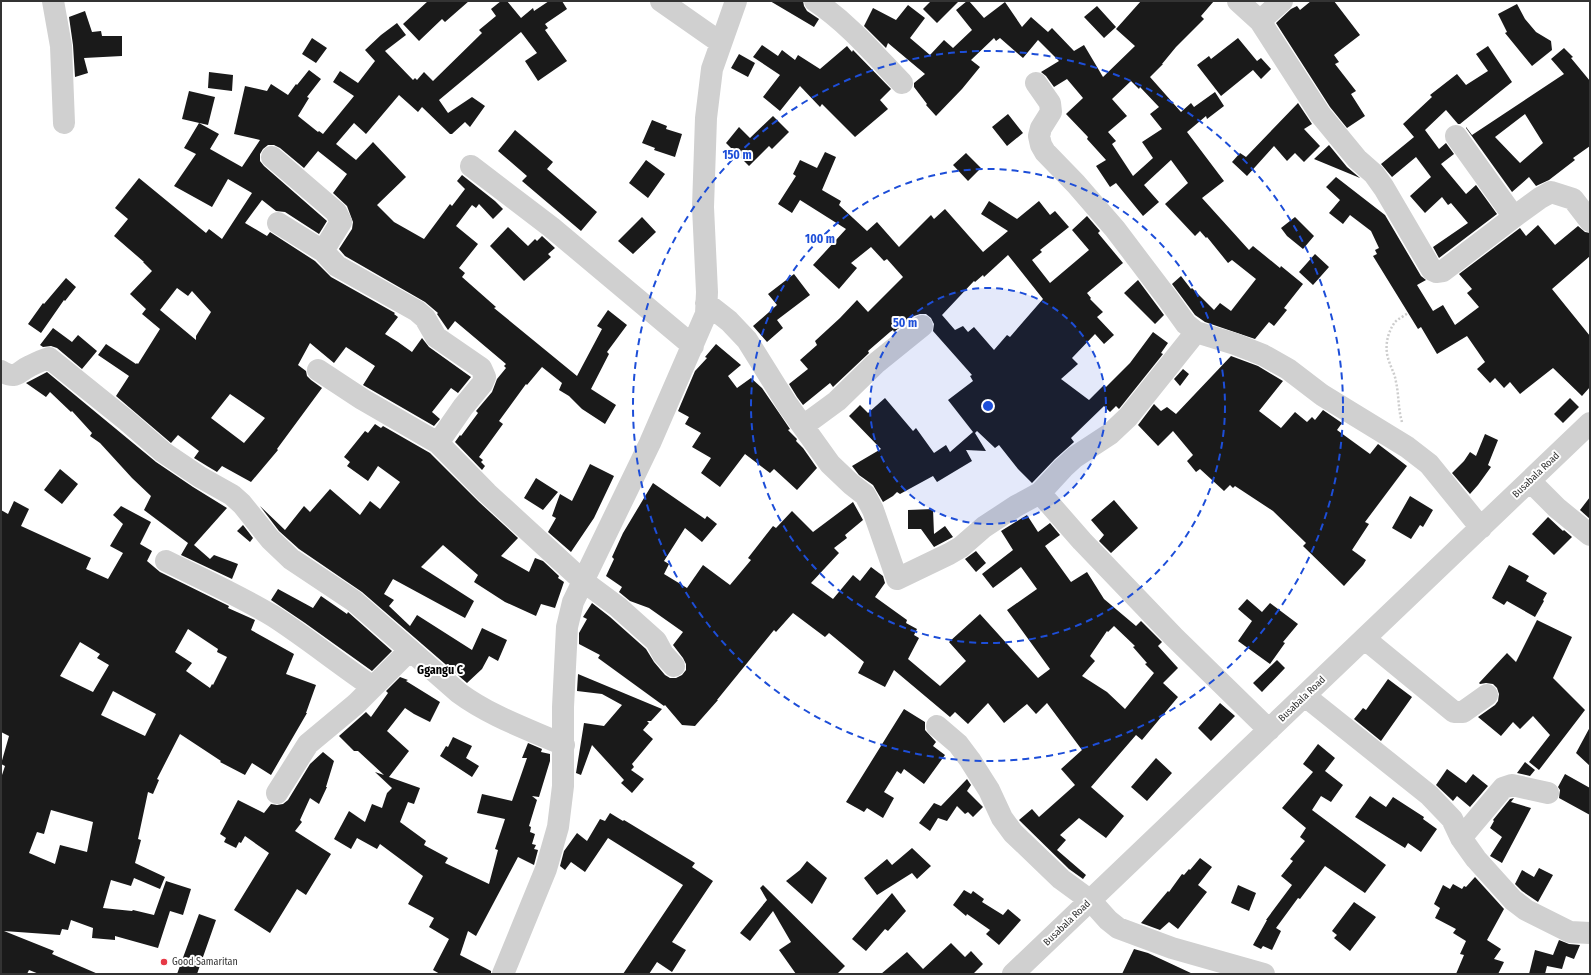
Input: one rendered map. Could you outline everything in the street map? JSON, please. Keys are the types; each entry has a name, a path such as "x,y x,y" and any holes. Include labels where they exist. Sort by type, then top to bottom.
{"street":[{"path":"53,1 61,46 64,122"},
{"path":"661,1 721,43"},
{"path":"503,974 546,869 558,827 563,786 567,627 573,602 650,442 706,314 707,292 704,207 706,118 712,69 736,1"},
{"path":"814,1 834,14 851,29 902,83"},
{"path":"1238,1 1260,20 1320,114 1357,159 1374,174 1384,188 1432,270 1436,272 1443,271 1514,217 1551,192 1573,199 1590,221"},
{"path":"1260,20 1282,1"},
{"path":"1036,83 1050,104 1051,112 1041,128 1040,136 1041,145 1045,152 1076,184 1115,229 1186,324 1196,332 1235,344 1263,355 1288,369 1322,395 1407,447 1429,464 1481,528"},
{"path":"1456,136 1514,217"},
{"path":"272,157 340,217 341,222 323,251"},
{"path":"471,166 551,227 693,346"},
{"path":"278,223 323,251 337,266 416,311 425,318 436,337 481,368 485,377 482,384 463,407 438,443"},
{"path":"706,303 729,321 747,340 786,404 830,464 865,495 869,501 897,579 961,547 984,527 1016,506 1040,493 1071,461 1110,434 1128,417 1196,332"},
{"path":"803,426 837,401 879,360 922,326"},
{"path":"1,371 10,376 17,375 29,366 49,358 163,452 237,499 270,539 291,559 354,601 438,675 475,704 564,745"},
{"path":"318,370 362,399 438,443 487,493 583,581 618,607 656,641 663,654 674,666"},
{"name":"Busabala Road","path":"1013,974 1590,424"},
{"path":"1530,481 1557,508 1590,535"},
{"path":"1040,493 1082,541 1174,637 1269,730"},
{"path":"166,561 238,596 298,632 373,687"},
{"path":"1365,639 1454,712 1463,712 1487,695"},
{"path":"277,793 308,744 356,704 410,650"},
{"path":"1305,696 1429,796 1452,819 1461,838 1476,859 1513,900 1526,910 1570,932 1590,933"},
{"path":"937,726 958,744 970,760 989,790 1002,818 1013,833 1061,879 1091,901 1108,920 1124,930 1172,948 1264,974"},
{"path":"1461,838 1503,788 1508,785 1548,794"}],"path":[{"path":"1395,440 1402,431 1402,422 1399,411 1397,384 1388,360 1386,347 1387,338 1396,322 1408,313"}],"building":[{"path":"428,1 469,1 445,22 442,19 419,41 403,24"},
{"path":"501,1 507,1 521,18 533,8 534,11 549,1 562,1 567,9 545,24 548,28 545,30 567,61 538,81 525,61 537,53 521,32 439,100 448,113 472,97 485,106 470,127 465,122 452,134 450,134 422,107 418,112 399,95 366,134 354,123 336,144 356,160 373,142 406,177 377,205 394,222 424,239 450,204 452,206 465,189 457,181 462,175 495,201 503,209 493,219 479,204 476,208 472,205 456,226 478,244 459,268 465,273 462,277 496,307 494,308 577,376 602,329 597,326 608,310 627,325 607,352 609,354 591,389 616,405 605,424 582,409 569,396 559,390 562,383 542,367 527,385 526,384 499,421 503,424 479,457 483,460 481,462 485,466 482,470 455,442 478,413 476,411 492,392 497,379 506,368 504,366 506,364 455,321 448,330 437,314 438,313 425,302 345,256 339,249 352,229 353,222 347,206 333,193 347,174 318,151 304,168 280,148 274,145 268,145 260,154 260,161 327,221 319,234 285,212 276,211 262,200 245,223 267,236 270,232 315,261 331,277 395,313 394,314 398,317 385,334 412,352 422,338 429,347 471,377 458,393 451,388 432,412 440,419 434,426 363,385 375,366 346,347 334,363 310,343 298,365 306,371 307,376 311,380 322,388 277,449 278,450 251,482 222,466 217,472 194,458 199,451 178,435 171,443 116,396 129,376 98,355 106,344 138,364 160,329 142,314 146,309 130,294 152,271 144,262 114,236 128,219 115,208 139,178 206,233 209,229 222,239 252,193 228,179 212,207 174,186 196,154 184,148 199,123 219,134 210,149 242,167 260,140 234,134 245,86 267,91 271,84 288,95 309,70 321,79 307,97 309,98 298,116 318,132 319,131 323,134 354,96 333,82 340,71 358,83 375,61 365,50 397,23 406,35 385,51 413,80 415,78 417,80 424,72 433,81 482,33 479,30 496,16 491,9","holes":["177,288 188,296 192,291 211,312 196,336 196,340 160,310","230,394 265,418 244,443 211,418"]},
{"path":"770,1 803,1 807,11 819,19 814,27"},
{"path":"931,1 959,1 937,23 923,9"},
{"path":"969,1 984,18 1005,2 1022,27 1031,17 1048,32 1052,28 1074,51 1084,45 1103,77 1135,46 1116,29 1141,1 1214,1 1201,16 1204,19 1176,47 1163,64 1150,77 1181,112 1191,103 1194,107 1215,92 1224,106 1207,119 1206,116 1187,132 1224,181 1202,198 1249,250 1253,246 1303,284 1284,308 1287,310 1274,326 1269,322 1255,339 1205,322 1195,315 1172,284 1181,276 1191,289 1192,288 1214,310 1220,303 1231,311 1256,279 1232,260 1228,263 1207,237 1206,238 1200,231 1195,236 1165,204 1188,183 1171,160 1144,185 1159,202 1143,216 1116,183 1110,187 1096,166 1106,160 1087,139 1088,137 1066,114 1083,98 1067,79 1054,87 1041,72 1059,61 1038,40 1023,58 1000,38 996,41 994,38 971,60 980,67 962,89 936,116 926,105 927,104 914,87 914,83 925,74 888,43 886,48 864,26 873,8 896,20 908,5 925,18 910,38 930,55 944,40 953,48 972,30 956,10","holes":["1131,81 1139,89 1140,87 1159,107 1150,114 1162,129 1142,142 1153,158 1133,176 1112,144 1116,141 1108,132 1127,116 1112,99"]},
{"path":"1311,1 1334,1 1360,35 1334,55 1339,62 1335,64 1356,91 1351,94 1365,116 1347,128 1330,107 1276,23 1291,9 1297,6 1300,10"},
{"path":"1517,4 1525,19 1536,32 1551,41 1552,50 1532,66 1505,33 1507,32 1498,14"},
{"path":"1097,6 1116,27 1104,38 1084,17"},
{"path":"85,11 92,32 101,31 102,36 122,36 122,56 84,58 88,73 75,77 69,17"},
{"path":"312,38 327,48 316,63 302,54"},
{"path":"1238,38 1257,61 1261,58 1271,69 1261,79 1253,70 1221,96 1197,65 1209,56 1211,59"},
{"path":"762,45 778,56 782,50 795,60 798,55 820,69 847,46 852,52 853,50 891,89 880,100 888,109 855,137 822,104 820,107 800,86 780,111 763,97 780,75 753,57"},
{"path":"1488,46 1512,82 1460,124 1458,124 1446,110 1425,130 1439,149 1446,143 1454,154 1441,164 1466,194 1476,185 1497,214 1439,258 1433,247 1468,223 1451,203 1448,205 1442,197 1425,213 1410,196 1431,177 1416,157 1392,177 1381,164 1414,137 1403,124 1432,97 1430,95 1457,74 1466,85 1488,71 1476,54"},
{"path":"1564,48 1573,57 1571,58 1590,81 1590,146 1573,158 1575,160 1549,180 1536,186 1529,177 1512,192 1466,127 1472,135 1564,74 1551,59","holes":["1525,114 1543,143 1520,163 1495,137"]},
{"path":"739,54 755,63 748,77 731,68"},
{"path":"209,72 233,75 232,91 208,88"},
{"path":"189,91 215,97 208,125 182,119"},
{"path":"1298,103 1312,124 1304,129 1320,146 1304,162 1295,153 1287,161 1274,146 1247,176 1232,162 1240,153 1246,157"},
{"path":"1008,114 1023,133 1007,146 992,127"},
{"path":"773,116 789,132 772,149 769,146 749,166 726,143 739,127 750,138"},
{"path":"652,120 667,126 666,129 682,134 675,157 654,150 655,148 642,143"},
{"path":"515,130 553,162 547,169 597,212 581,231 522,181 527,176 498,151"},
{"path":"1329,145 1347,167 1360,178 1314,159"},
{"path":"825,152 836,157 822,190 841,201 839,205 867,231 877,222 899,247 931,215 934,219 945,209 983,252 1008,231 981,214 989,201 1017,219 1039,201 1050,215 1055,211 1069,227 1040,250 1042,252 1032,260 1050,283 1089,250 1072,230 1087,216 1100,231 1098,233 1123,263 1087,293 1091,298 1090,299 1103,312 1097,317 1114,335 1104,344 1095,334 1072,358 1078,364 1061,379 1089,400 1104,385 1106,387 1130,363 1153,332 1168,343 1161,353 1163,354 1119,409 1116,406 1110,412 1104,406 1071,438 1074,442 1032,483 1018,469 999,445 995,448 977,431 975,433 986,451 966,450 972,461 937,482 933,476 900,494 897,492 883,502 873,485 859,475 852,466 881,449 849,416 860,405 868,413 885,398 913,431 916,428 934,453 946,445 950,452 973,432 948,400 973,381 970,376 972,375 933,331 934,324 931,318 926,314 920,314 914,316 894,332 893,330 890,332 868,351 869,353 833,387 830,383 803,405 797,397 789,384 808,369 800,360 817,345 815,341 857,300 868,312 903,277 887,259 884,261 871,247 851,263 857,268 839,289 813,265 846,229 800,200 792,213 778,204 796,176 793,174 800,160 817,168","holes":["1008,255 1043,299 1010,337 1007,335 994,350 974,327 968,332 963,326 955,330 942,315 974,281 975,282 983,275 984,277"]},
{"path":"966,153 981,168 968,181 953,165"},
{"path":"646,160 665,174 648,198 629,183"},
{"path":"1336,177 1385,215 1421,276 1426,280 1417,285 1433,311 1443,305 1455,325 1479,307 1467,293 1472,289 1459,274 1520,228 1526,236 1538,225 1555,245 1578,226 1585,232 1590,233 1590,256 1552,289 1590,336 1590,387 1582,396 1553,368 1520,394 1510,382 1504,388 1495,378 1490,383 1477,369 1485,362 1467,336 1437,354 1421,327 1418,329 1373,256 1377,254 1375,250 1379,248 1371,231 1350,215 1343,224 1329,213 1340,200 1326,187"},
{"path":"642,217 656,232 633,254 618,241"},
{"path":"1295,217 1314,236 1303,249 1287,236 1281,228"},
{"path":"508,227 528,246 535,239 537,241 542,236 555,248 548,254 551,257 524,281 490,246"},
{"path":"1315,254 1329,267 1313,285 1299,272"},
{"path":"794,274 810,295 777,320 783,328 767,342 753,326 777,305 768,294"},
{"path":"66,278 76,287 65,301 64,300 41,333 28,324 43,303 44,304"},
{"path":"1138,280 1164,315 1155,324 1124,293"},
{"path":"53,328 72,342 78,335 97,351 82,369 57,348 51,346 43,347 40,345"},
{"path":"716,344 741,365 728,376 737,388 751,378 762,388 790,429 788,430 797,439 796,441 803,448 817,468 797,490 774,469 770,473 745,454 720,487 701,473 711,458 692,447 701,433 685,424 689,417 678,411 695,371 707,358 705,357"},
{"path":"1231,356 1258,366 1283,381 1259,411 1281,428 1295,412 1307,422 1312,417 1315,420 1323,410 1342,423 1337,430 1370,454 1378,444 1407,466 1365,522 1369,524 1352,550 1366,560 1344,586 1303,546 1306,543 1273,511 1235,486 1233,488 1230,485 1224,491 1200,469 1196,472 1187,461 1193,455 1173,431 1158,446 1138,425 1154,404 1161,411 1167,407 1176,414"},
{"path":"1183,369 1189,374 1180,386 1174,379"},
{"path":"47,372 156,462 227,508 194,545 210,559 214,555 238,564 232,579 181,555 188,543 144,510 151,496 132,478 100,443 90,436 92,433 72,411 71,412 50,392 46,397 26,383"},
{"path":"1570,398 1579,407 1563,423 1554,414"},
{"path":"375,424 381,428 383,426 430,453 479,502 518,538 501,556 529,572 535,558 543,561 559,576 558,578 564,582 555,608 541,604 536,616 505,602 474,582 478,575 443,545 421,567 474,601 465,618 393,579 384,594 394,600 389,606 410,626 417,615 472,650 482,628 507,640 498,661 489,656 482,669 467,683 362,592 299,549 279,531 260,506 285,530 304,506 310,512 330,489 360,515 370,501 380,509 400,482 378,466 368,481 347,466 350,462 344,457 365,431 368,433"},
{"path":"1485,434 1498,440 1488,465 1491,467 1470,494 1452,473 1464,461 1470,452 1476,456"},
{"path":"590,464 614,476 594,518 571,552 548,532 556,518 552,516 560,494 572,501"},
{"path":"60,469 78,484 62,504 44,490"},
{"path":"536,478 558,492 543,510 524,498"},
{"path":"653,483 705,519 707,516 717,524 702,542 685,528 664,561 669,564 664,574 687,588 703,565 730,585 751,560 748,558 773,526 776,528 792,511 813,532 853,502 863,520 845,535 847,538 834,548 839,553 811,583 833,599 853,575 860,581 871,567 883,576 885,583 875,597 907,620 906,623 917,629 914,635 919,638 908,659 940,686 966,661 949,642 980,614 1038,678 1050,669 1007,610 1037,589 1021,567 993,588 982,574 1013,550 1001,531 1027,515 1038,532 1050,523 1060,535 1045,546 1071,582 1087,572 1104,599 1136,626 1141,621 1162,642 1158,646 1178,668 1163,683 1178,697 1142,740 1136,735 1091,787 1124,816 1106,838 1079,818 1060,835 1066,840 1057,850 1086,875 1083,879 1069,869 1019,820 1032,809 1039,817 1075,785 1061,769 1082,750 1047,703 1036,714 1027,704 1004,723 988,703 968,724 955,712 950,717 894,670 885,687 858,673 864,662 829,633 825,637 793,613 776,632 774,630 718,700 695,726 682,725 665,705 664,706 598,658 600,655 579,644 579,633 587,619 583,617 592,603 646,649 654,662 665,675 670,678 676,678 682,675 686,670 686,664 683,658 673,645 683,632 649,608 630,601 619,592 622,587 606,576 614,559 612,557 623,533","holes":["1114,626 1135,646 1133,647 1147,663 1145,664 1154,673 1125,709 1107,692 1082,676 1095,661 1090,656 1107,631 1108,632"]},
{"path":"1410,496 1433,510 1423,527 1420,525 1411,539 1392,528"},
{"path":"1590,497 1590,519 1580,510"},
{"path":"1114,500 1138,528 1111,553 1099,541 1104,535 1091,520"},
{"path":"14,501 29,509 21,526 91,558 86,569 108,579 123,553 110,546 123,524 113,515 121,506 151,522 140,544 152,551 147,561 160,572 229,606 228,608 255,620 251,630 294,654 286,674 316,685 307,713 271,775 252,763 245,775 220,762 221,761 180,734 157,779 159,780 153,794 148,792 138,839 141,840 135,863 165,877 160,889 134,878 131,886 111,880 103,908 133,910 154,915 166,881 191,889 183,915 170,911 158,948 115,936 115,940 92,938 93,928 71,920 68,930 62,929 60,935 4,931 54,951 52,954 98,974 39,974 29,970 27,974 1,974 1,778 5,766 1,764 9,736 1,732 1,510 8,514","holes":["188,629 218,649 217,652 227,657 210,688 186,671 192,663 175,652","80,642 100,654 97,658 109,665 93,692 60,676","113,691 156,714 145,736 101,715","51,810 93,822 87,852 60,845 55,864 29,853 37,832 44,834"]},
{"path":"933,509 934,534 945,526 953,537 934,547 921,529 908,529 908,510"},
{"path":"1548,517 1572,537 1554,555 1532,534"},
{"path":"243,525 253,538 250,542 237,531"},
{"path":"976,551 986,563 976,572 965,559"},
{"path":"1509,565 1529,576 1526,581 1547,593 1535,617 1507,601 1504,605 1492,598"},
{"path":"278,589 313,608 321,596 347,614 348,612 392,651 372,671 271,600"},
{"path":"1247,599 1262,612 1270,603 1298,624 1283,642 1285,643 1270,664 1238,641 1252,621 1238,609"},
{"path":"1537,620 1572,637 1553,678 1585,710 1539,770 1529,762 1550,735 1533,716 1520,729 1513,722 1501,736 1478,717 1495,705 1498,701 1499,694 1497,688 1493,684 1479,683 1507,653 1516,662"},
{"path":"1277,660 1285,668 1262,692 1253,683"},
{"path":"578,674 662,709 651,721 647,721 649,723 643,730 653,739 632,764 634,767 631,770 644,779 632,793 621,783 624,780 592,745 581,775 576,773 584,723 604,726 622,705 602,694 577,691"},
{"path":"400,677 408,680 406,681 440,702 430,722 405,708 387,731 409,751 389,777 420,788 414,804 408,802 400,822 426,841 424,845 448,858 445,863 489,884 498,850 495,849 505,819 477,813 482,794 512,801 527,758 522,758 528,743 542,749 541,752 550,754 550,761 539,797 532,796 537,800 529,826 531,827 530,832 535,834 532,844 536,845 534,849 538,850 534,865 518,857 476,936 468,931 460,955 491,971 491,974 440,974 433,970 449,939 429,927 434,918 408,904 423,876 380,844 377,849 357,838 351,849 334,839 349,811 365,822 372,804 382,808 387,793 392,788 375,772 384,775 358,751 354,751 339,736 366,712 371,717 388,693 386,691"},
{"path":"1388,679 1412,697 1381,741 1354,719 1363,708 1366,710"},
{"path":"1220,703 1235,716 1211,741 1198,728"},
{"path":"904,709 925,722 925,730 936,742 933,746 945,755 924,784 904,769 901,774 897,771 884,792 894,798 883,818 867,808 864,812 846,802"},
{"path":"1590,727 1590,766 1576,753"},
{"path":"453,737 472,746 466,758 479,766 472,777 440,756 446,746 448,747"},
{"path":"1318,744 1335,758 1325,771 1343,785 1331,802 1321,796 1312,810 1386,865 1365,893 1325,866 1300,899 1298,898 1276,928 1281,931 1272,950 1263,946 1261,949 1253,945 1266,920 1292,885 1281,876 1293,861 1290,859 1305,841 1300,837 1306,828 1282,808 1313,772 1303,764"},
{"path":"323,752 334,761 327,787 319,804 310,798 300,820 302,822 295,831 331,854 306,895 297,889 270,933 234,910 269,853 245,836 236,848 224,842 226,838 220,834 238,800 264,813 271,804 283,804 288,800 310,764"},
{"path":"1156,758 1172,773 1147,801 1131,787"},
{"path":"1525,762 1535,770 1530,776 1517,773"},
{"path":"1447,769 1466,783 1473,774 1488,786 1470,807 1457,796 1453,801 1436,785"},
{"path":"1565,774 1590,788 1590,815 1559,798 1560,790 1558,787"},
{"path":"967,779 971,785 967,791 983,807 973,817 968,812 965,814 957,806 947,821 938,818 930,831 919,823 934,803 941,806"},
{"path":"1370,796 1386,807 1393,797 1424,817 1423,819 1437,829 1421,852 1408,843 1405,848 1355,817"},
{"path":"1514,798 1511,802 1531,808 1502,863 1490,856 1502,837 1490,828 1494,821 1493,820 1510,799"},
{"path":"610,813 695,863 692,867 713,881 672,942 686,950 672,972 657,962 649,974 623,974 683,885 608,838 585,872 571,862 565,870 560,866 564,851 577,833 587,841 600,819 605,821"},
{"path":"912,848 931,866 917,879 912,873 877,895 864,878 887,859 892,865"},
{"path":"1200,858 1212,867 1198,885 1207,892 1178,929 1169,922 1160,930 1141,923 1168,891 1169,892 1182,874 1184,875 1189,869 1190,870"},
{"path":"807,861 827,878 812,904 786,881 800,870"},
{"path":"1539,868 1553,875 1538,902 1515,884 1522,870 1534,877"},
{"path":"1475,877 1504,909 1487,940 1501,949 1494,959 1504,962 1498,974 1456,974 1464,955 1460,954 1466,941 1453,933 1456,929 1435,918 1440,908 1434,904 1443,885 1450,889 1453,884 1462,889 1464,886 1466,887"},
{"path":"763,885 845,966 837,974 796,974 779,950 791,942 773,911 750,941 740,933 767,900 760,888"},
{"path":"1238,885 1256,893 1249,911 1231,903"},
{"path":"964,890 971,894 973,891 984,899 982,902 1003,915 1008,909 1021,920 999,945 986,934 990,930 967,914 966,916 953,905"},
{"path":"892,893 906,911 888,931 885,929 866,951 852,939"},
{"path":"1354,902 1376,917 1350,951 1334,938 1337,935 1332,931"},
{"path":"199,914 216,920 197,974 177,974"},
{"path":"1559,940 1569,944 1580,945 1574,959 1566,956 1562,969 1547,966 1545,974 1529,974 1535,950 1553,955"},
{"path":"951,943 965,957 971,951 983,964 973,974 881,974 907,952 923,969"},
{"path":"1134,949 1148,953 1193,974 1122,974"}],"place":[{"name":"Good Samaritan","path":"164,962"}],"district":[{"name":"Ggangu C","path":"440,670"}]}
